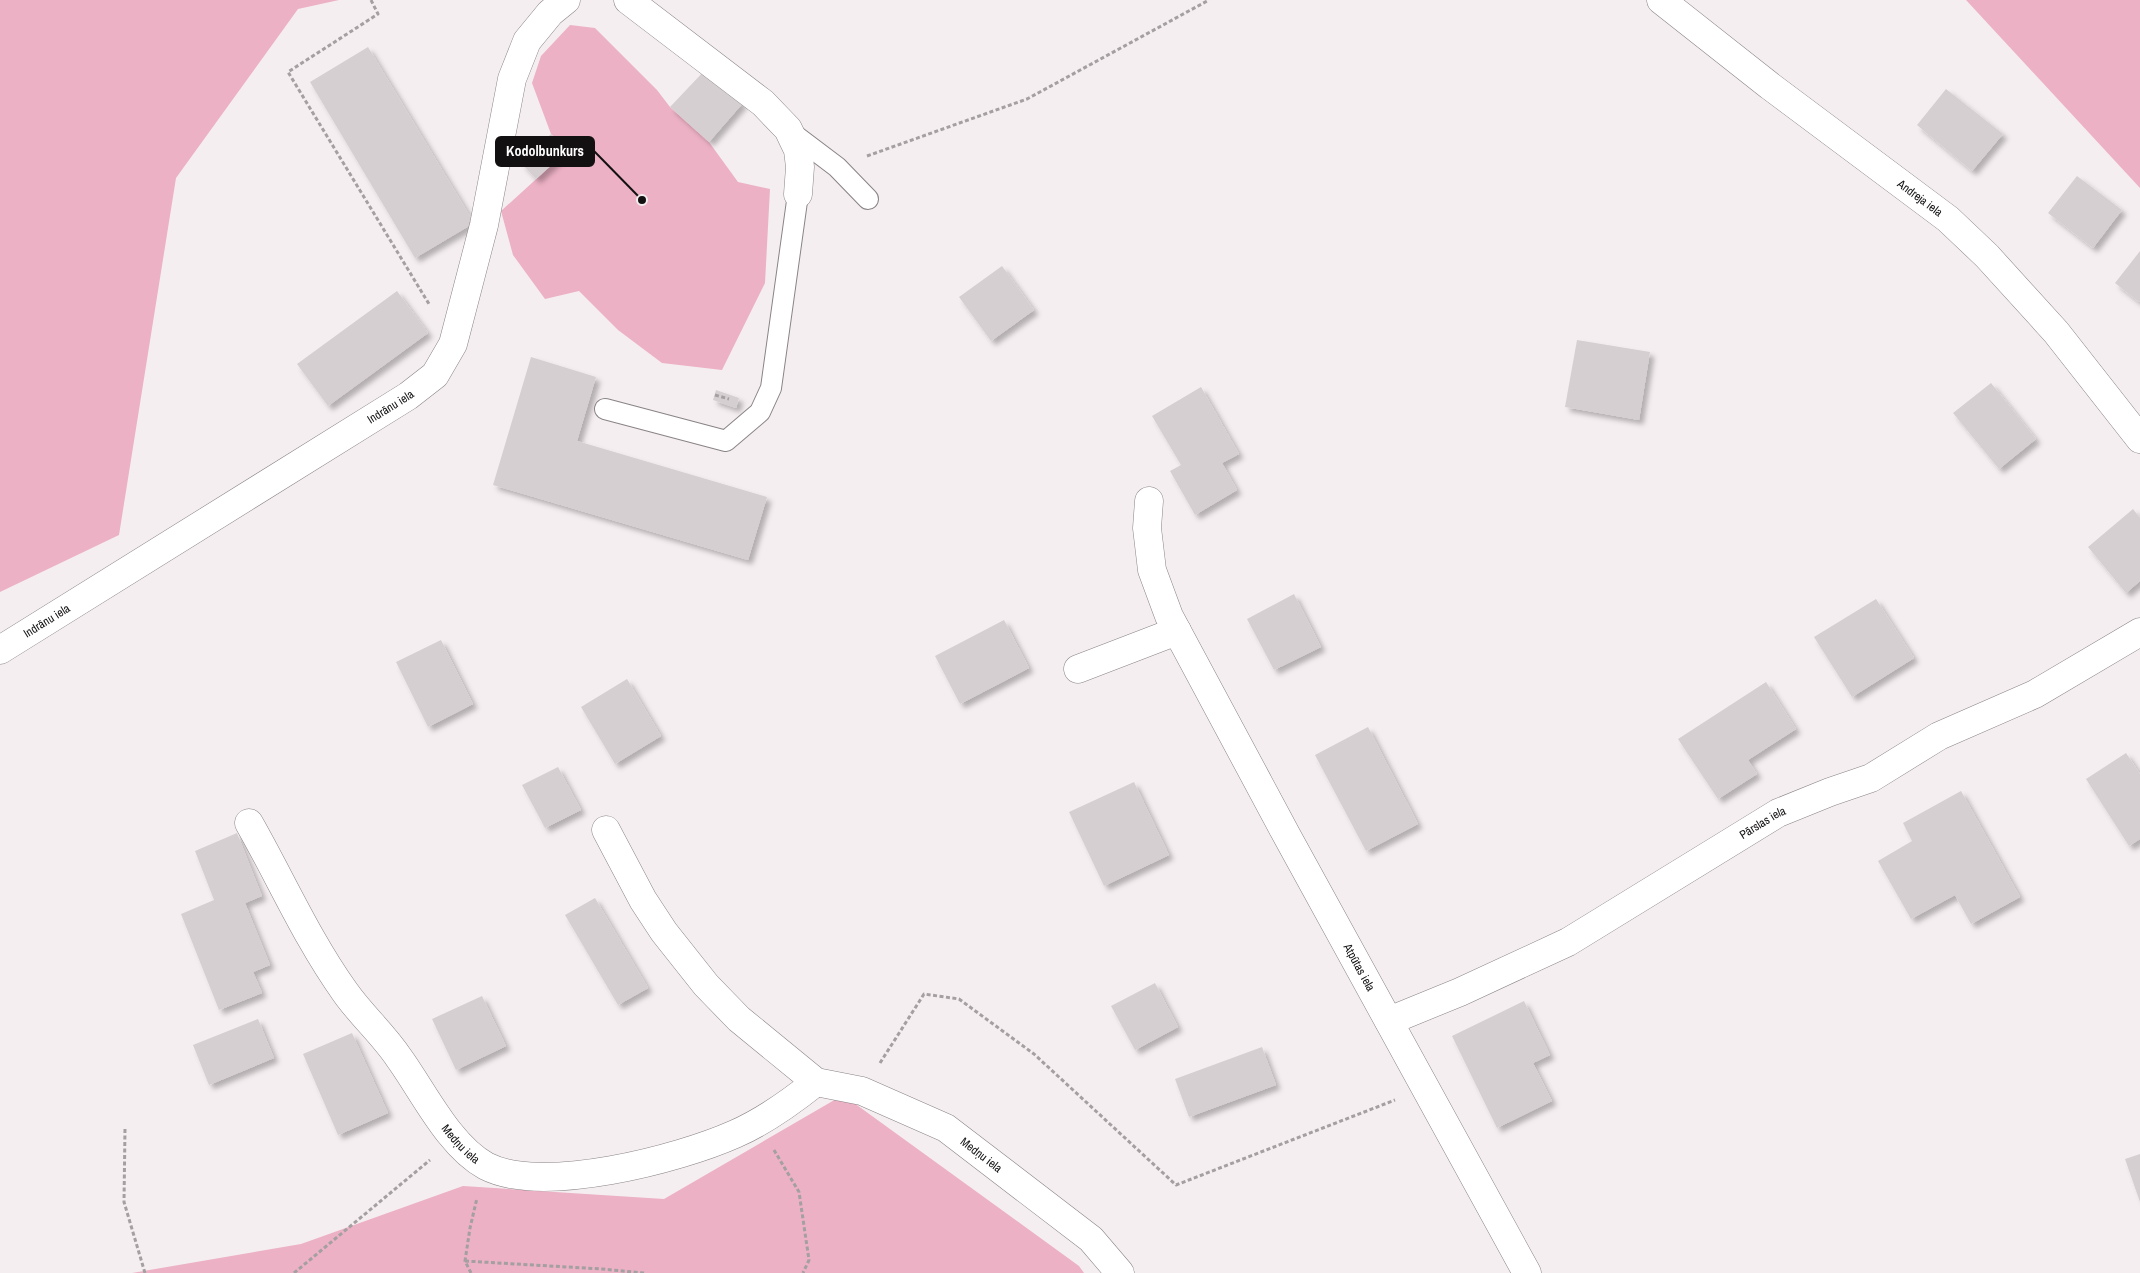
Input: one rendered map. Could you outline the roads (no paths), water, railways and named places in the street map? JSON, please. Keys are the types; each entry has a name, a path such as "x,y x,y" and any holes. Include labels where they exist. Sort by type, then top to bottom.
{"street":[{"name":"Indrānu iela","path":"0,650 408,396 435,375 454,344 484,225 512,79 528,41 550,13 566,0"},
{"path":"628,0 763,103 788,129 798,150 800,167 798,194"},
{"name":"Andreja iela","path":"1661,0 1770,86 1954,226 1987,256 2056,332 2140,439"},
{"name":"Atpūtas iela","path":"1149,501 1147,528 1152,570 1177,631 1527,1273"},
{"path":"1078,668 1177,631"},
{"name":"Pārslas iela","path":"1389,1021 1443,1000 1568,942 1778,813 1870,778 1938,736 2035,694 2140,632"},
{"name":"Medņu iela","path":"249,823 313,940 345,992 398,1056 454,1140 485,1166 516,1176 566,1176 619,1168 706,1145 736,1134 781,1109 816,1082"},
{"name":"Medņu iela","path":"606,830 643,900 664,932 706,985 739,1019 816,1082 862,1091 946,1128 1091,1239 1120,1273"}],"lane":[{"path":"788,129 837,167 868,198"},
{"path":"605,409 726,441 760,412 771,388 798,194"}],"place":[{"name":"Kodolbunkurs","path":"642,200"}]}
